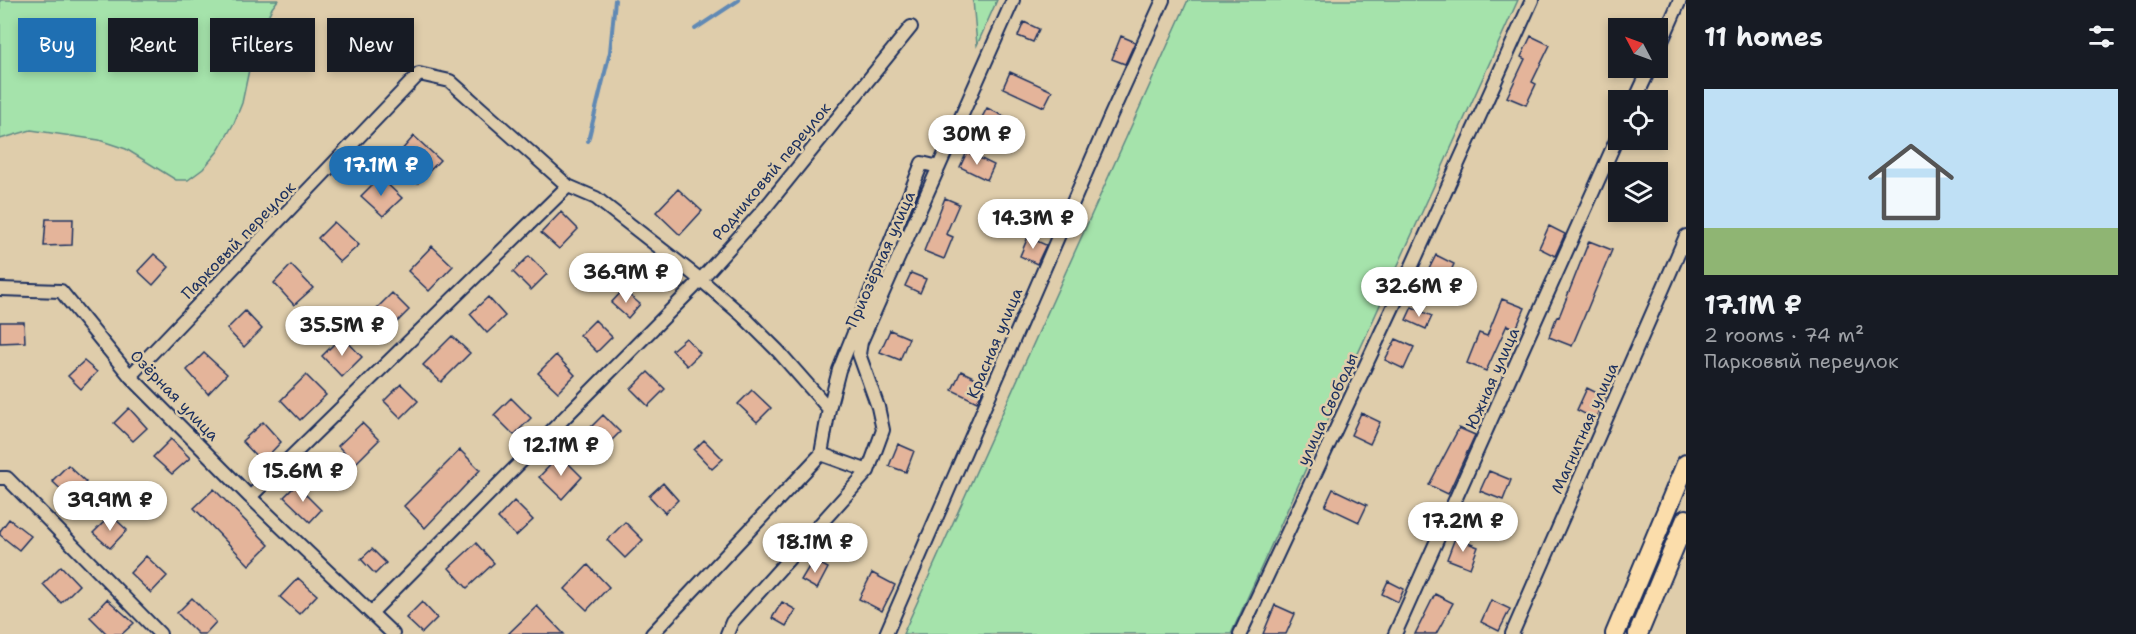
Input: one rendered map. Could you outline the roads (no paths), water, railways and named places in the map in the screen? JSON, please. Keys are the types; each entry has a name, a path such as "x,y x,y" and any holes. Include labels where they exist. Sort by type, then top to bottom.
{"main road":[{"path":"1615,634 1686,464"},
{"path":"1638,634 1686,519"}],"street":[{"name":"Приозёрная улица","path":"722,634 730,628 868,471 883,430 878,407 859,354 861,342 1014,0"},
{"name":"Красная улица","path":"886,634 1163,0"},
{"name":"улица Свободы","path":"1240,634 1396,301 1532,0"},
{"path":"1668,27 1680,0"},
{"name":"Родниковый переулок","path":"372,612 701,280 765,208 911,27"},
{"name":"Парковый переулок","path":"130,376 419,74 450,81 568,186"},
{"name":"Южная улица","path":"1395,634 1612,150"},
{"path":"652,634 821,454 839,370 922,163 939,167"},
{"path":"250,496 568,186 596,198 701,280 757,330 829,409"},
{"name":"Магнитная улица","path":"1512,634 1686,236"},
{"name":"Озёрная улица","path":"0,289 61,291 130,376 393,634"},
{"path":"821,454 868,471"},
{"path":"0,478 8,478 160,634"}],"waterway":[{"path":"588,141 610,52 615,0"},
{"path":"695,29 739,0"}]}
